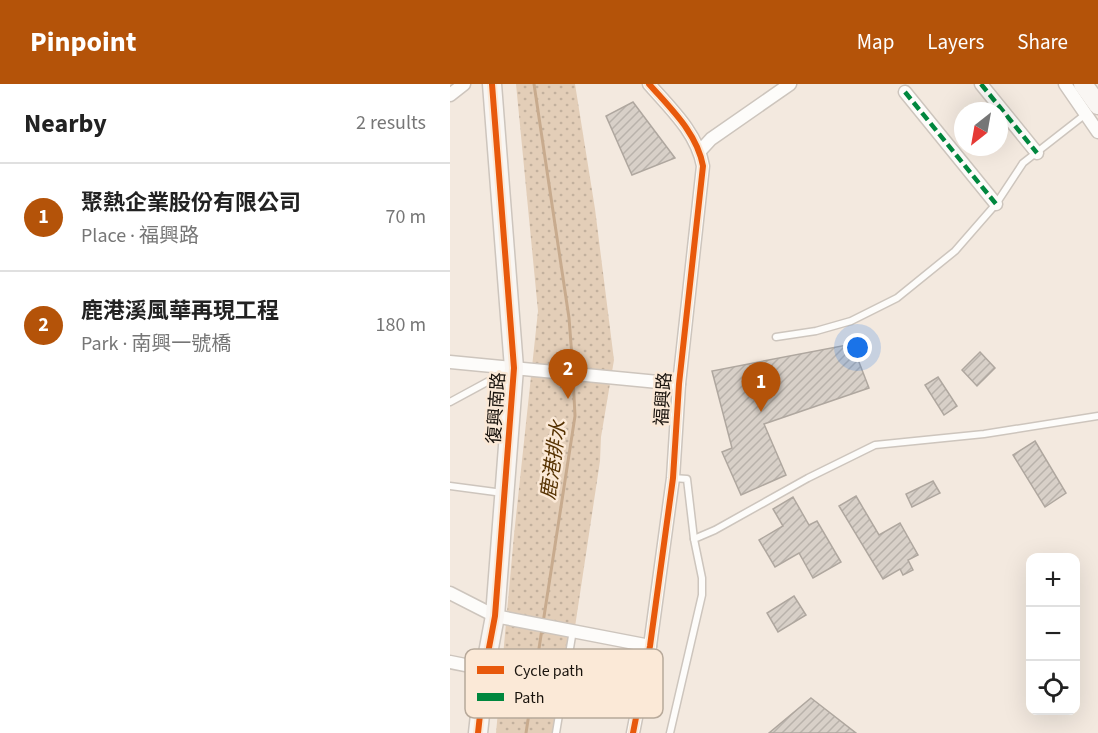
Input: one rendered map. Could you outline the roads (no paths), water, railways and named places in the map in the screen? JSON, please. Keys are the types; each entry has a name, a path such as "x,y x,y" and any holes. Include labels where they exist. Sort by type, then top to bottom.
{"street":[{"path":"450,95 464,84"},
{"name":"復興南路","path":"489,649 495,616 514,368 492,84"},
{"path":"649,84 695,140 700,151 711,138 790,84"},
{"path":"981,84 1037,153"},
{"path":"1065,84 1094,108"},
{"path":"1083,84 1094,108 1098,132"},
{"path":"905,92 996,204"},
{"name":"福興路","path":"649,649 673,478 679,384 703,166 700,151"},
{"path":"450,362 679,384"},
{"path":"450,594 495,616 650,646"},
{"path":"450,662 465,665"},
{"name":"復興南路","path":"478,733 480,718"},
{"name":"福興路","path":"633,733 636,718"}],"lane":[{"path":"776,337 816,331 851,321 897,297 955,251 996,204 1023,163 1094,108"},
{"path":"450,402 514,368"},
{"path":"694,539 875,445 972,436 1098,416"},
{"path":"670,733 702,595 702,578 694,539 687,479 673,478"},
{"path":"450,486 505,493"},
{"path":"570,649 573,630"},
{"path":"555,733 558,718"}],"waterway":[{"name":"鹿港排水","path":"534,84 569,318 573,370"},
{"name":"鹿港排水","path":"543,623 575,416 573,377"},
{"name":"鹿港排水","path":"539,649 542,629"},
{"name":"鹿港排水","path":"526,733 528,718"}],"place":[{"name":"鹿港溪風華再現工程","path":"568,399"},
{"name":"聚熱企業股份有限公司","path":"761,412"}]}
